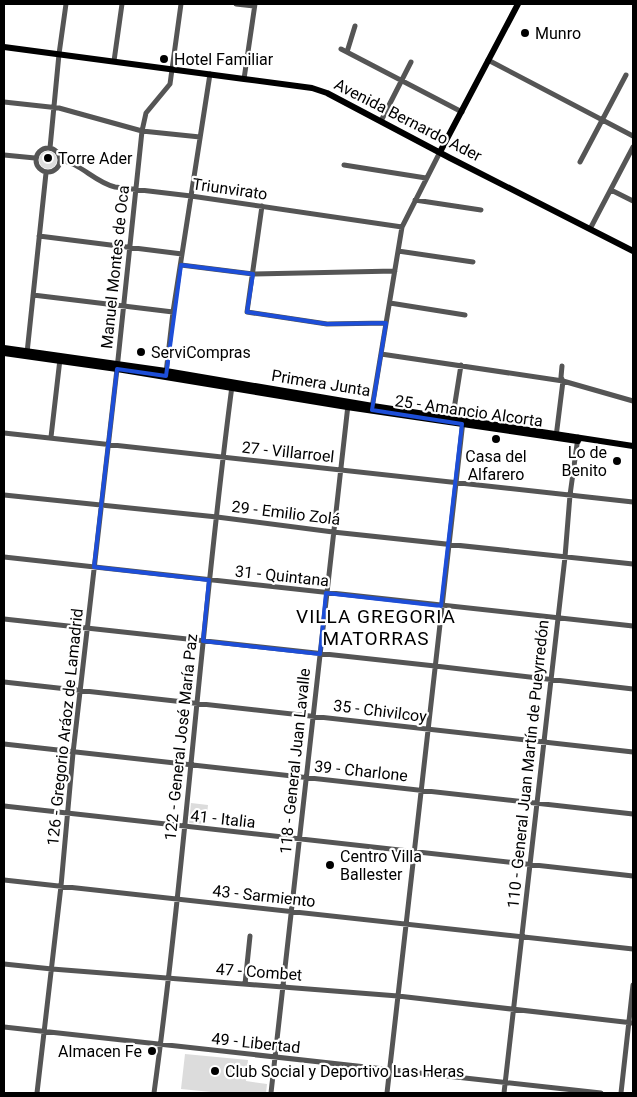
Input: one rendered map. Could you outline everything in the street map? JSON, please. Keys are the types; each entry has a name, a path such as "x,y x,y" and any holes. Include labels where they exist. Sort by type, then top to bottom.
{"main road":[{"path":"440,152 518,4"},
{"name":"Avenida Bernardo Ader","path":"4,47 312,88 328,92 633,251"},
{"name":"Primera Junta","path":"4,348 26,354 118,366 372,408 633,446"},
{"path":"4,353 26,354"},
{"path":"577,439 633,450"}],"street":[{"path":"50,148 58,54 66,4"},
{"path":"114,61 122,4"},
{"name":"Manuel Montes de Oca","path":"118,366 142,131 146,113 170,84 181,4"},
{"path":"236,4 255,5 244,79"},
{"path":"347,52 356,26"},
{"path":"341,49 462,112"},
{"path":"488,60 633,136"},
{"path":"381,121 411,62"},
{"path":"166,374 182,254 210,74"},
{"path":"580,162 626,75"},
{"path":"4,102 53,108 142,131 200,137"},
{"path":"590,229 633,147"},
{"path":"35,158 42,150 50,148"},
{"path":"46,173 56,168 60,160 50,148"},
{"path":"372,408 402,227 440,152"},
{"path":"4,155 35,158"},
{"path":"35,158 38,167 46,173"},
{"name":"Triunvirato","path":"60,160 69,161 109,186 136,188 402,227"},
{"path":"344,164 426,178"},
{"path":"26,354 46,173"},
{"path":"611,190 633,201"},
{"path":"415,200 481,210"},
{"path":"262,206 248,312 327,324 386,323"},
{"path":"39,236 182,254"},
{"path":"398,251 473,262"},
{"path":"181,265 253,274 395,271"},
{"path":"33,295 174,312"},
{"path":"390,303 465,315"},
{"path":"381,354 563,381 633,401"},
{"path":"51,437 60,358"},
{"path":"453,420 461,365"},
{"name":"126 - Gregorio Aráoz de Lamadrid","path":"37,1093 62,886 80,691 118,366"},
{"path":"556,435 563,381 560,377 562,366"},
{"name":"122 - General José María Paz","path":"154,1093 191,765 209,580 233,385"},
{"name":"118 - General Juan Lavalle","path":"271,1093 348,404"},
{"path":"387,1093 463,421"},
{"name":"27 - Villarroel","path":"4,433 633,502"},
{"name":"110 - General Juan Martín de Pueyrredón","path":"504,1093 577,439"},
{"name":"29 - Emilio Zolá","path":"4,495 633,564"},
{"name":"31 - Quintana","path":"4,557 633,626"},
{"path":"4,619 633,689"},
{"name":"35 - Chivilcoy","path":"4,682 633,752"},
{"name":"39 - Charlone","path":"4,744 633,814"},
{"name":"41 - Italia","path":"4,806 633,876"},
{"name":"43 - Sarmiento","path":"4,880 633,949"},
{"path":"245,984 250,936"},
{"name":"47 - Combet","path":"4,964 398,996 631,1023"},
{"path":"621,1093 631,1023 633,985"},
{"name":"49 - Libertad","path":"4,1028 601,1093"}],"highlighted area":[{"path":"181,265 253,274 247,312 327,324 386,323 372,410 462,424 441,606 326,593 320,654 203,641 209,580 94,567 117,369 166,376"}],"shaded area":[{"path":"44,151 52,151 57,156 55,167 44,169 39,164 39,156"},
{"path":"191,803 208,805 206,824 189,823"},
{"name":"Club Social y Deportivo Las Heras","path":"185,1054 248,1060 246,1081 267,1084 266,1093 221,1093 181,1089"}],"place":[{"name":"Munro","path":"525,33"},
{"name":"Hotel Familiar","path":"164,59"},
{"name":"Torre Ader","path":"48,158"},
{"name":"ServiCompras","path":"141,352"},
{"name":"Casa del Alfarero","path":"496,439"},
{"name":"Lo de Benito","path":"617,461"},
{"name":"Centro Villa Ballester","path":"330,865"},
{"name":"Almacen Fe","path":"152,1051"},
{"name":"Club Social y Deportivo Las Heras","path":"215,1071"}],"district":[{"name":"VILLA GREGORIA MATORRAS","path":"376,627"}]}
